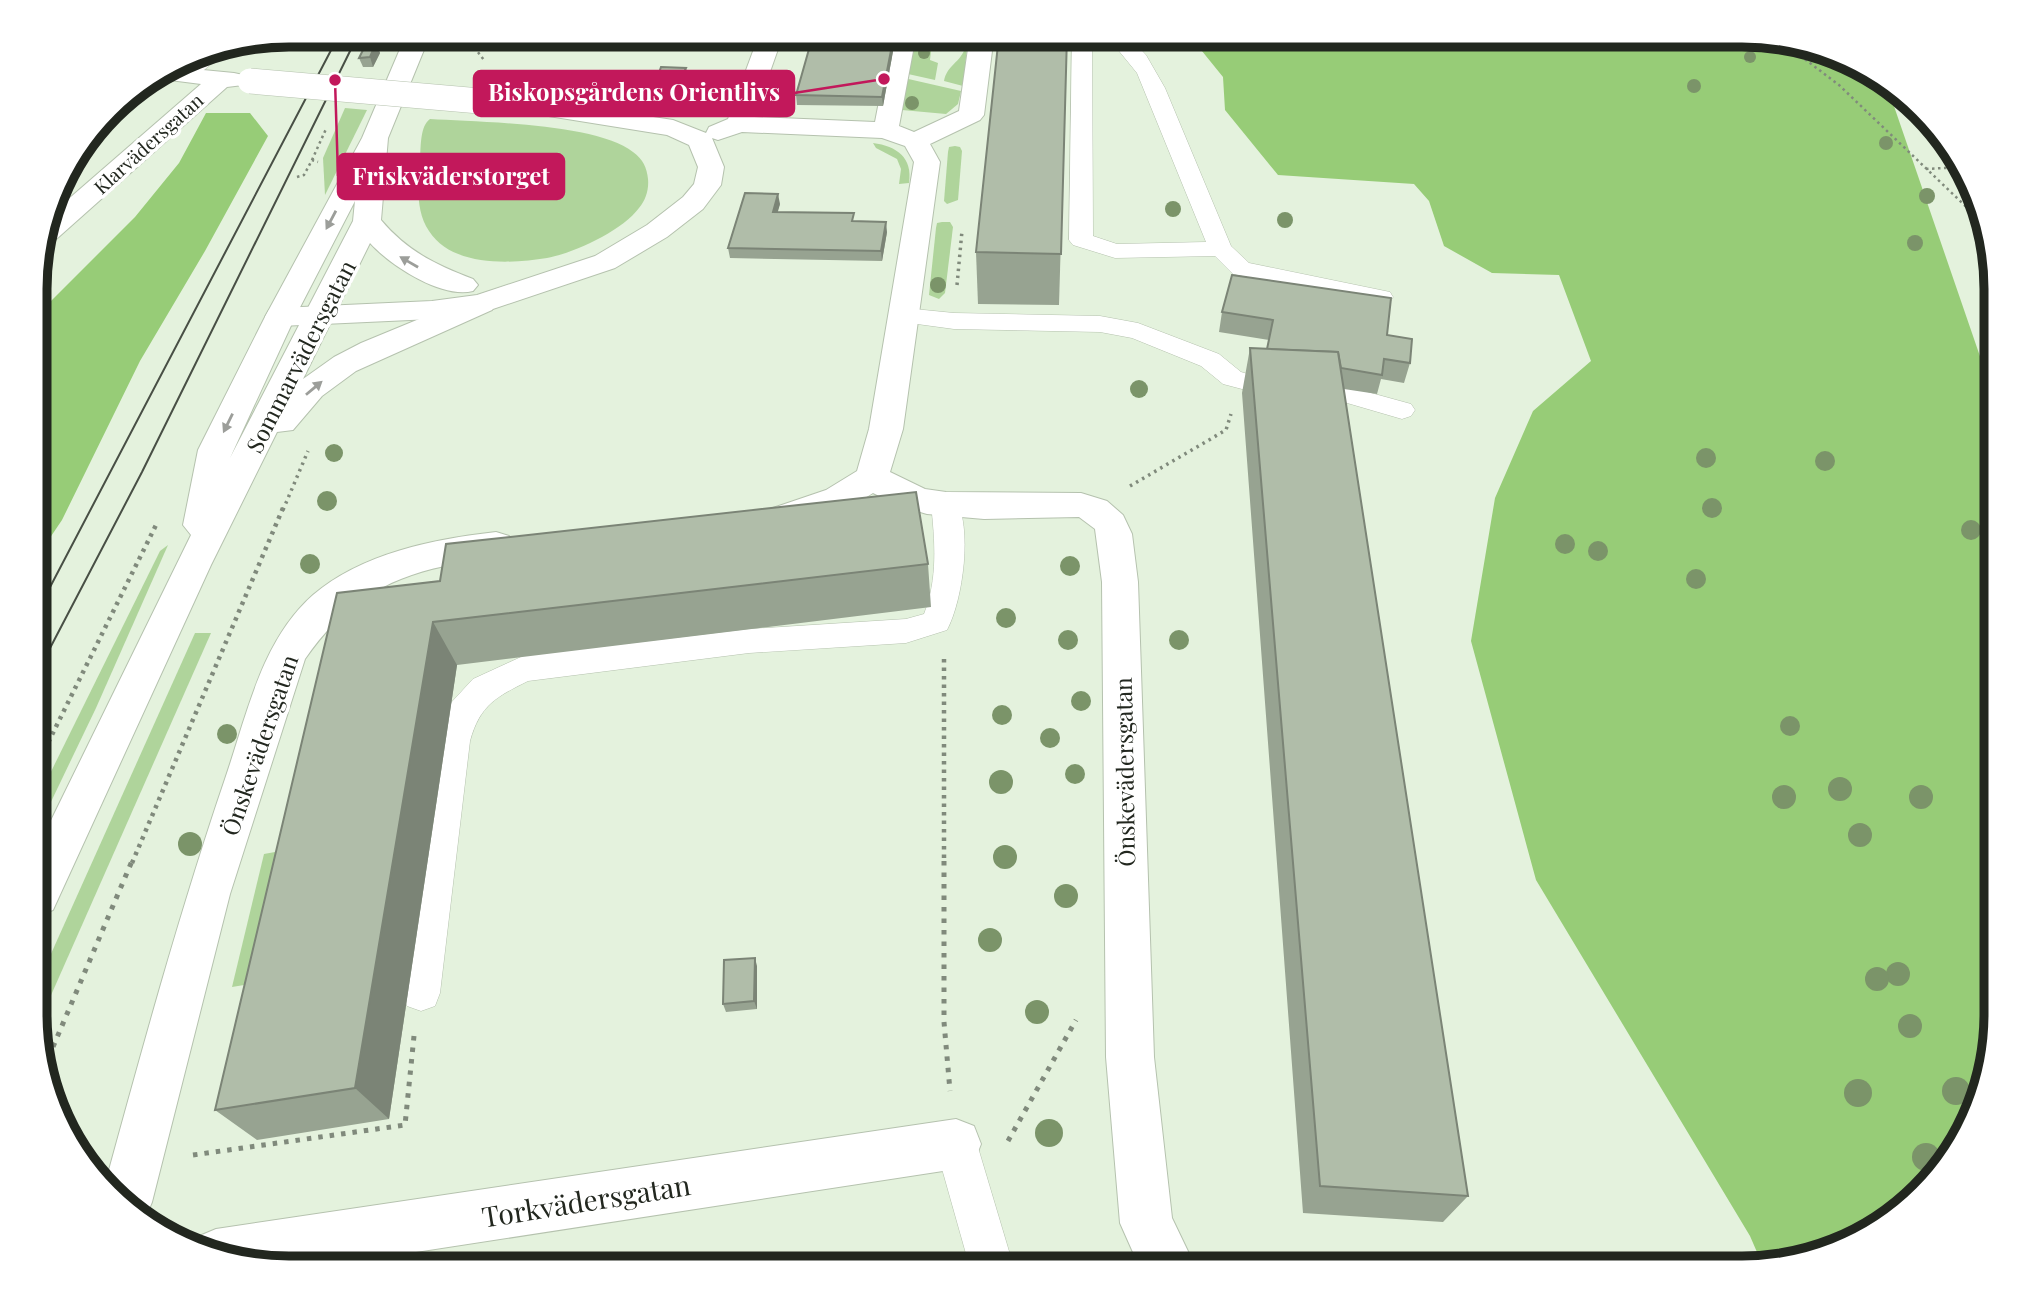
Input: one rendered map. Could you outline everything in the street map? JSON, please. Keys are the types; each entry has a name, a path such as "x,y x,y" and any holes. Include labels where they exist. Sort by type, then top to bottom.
{"street":[{"name":"Sommarvädersgatan","path":"194,565 215,450 286,306 376,138 413,47"},
{"path":"739,124 767,47"},
{"path":"745,524 781,518 838,499 872,477 886,429 927,162 900,136 904,47"},
{"path":"178,74 514,104 662,126 700,140 739,124 900,136 971,115 980,47"},
{"name":"Klarvädersgatan","path":"55,225 221,79"},
{"name":"Sommarvädersgatan","path":"47,875 194,565 368,221 376,138"},
{"path":"286,306 326,305 420,311 472,295 530,286 605,262 657,231 693,203 707,185 711,167 700,140"},
{"path":"368,221 386,246 407,263 472,295"},
{"path":"251,455 311,389 345,364 372,350 427,329 472,295"},
{"path":"872,477 925,502 1081,505 1094,508"},
{"name":"Önskevädersgatan","path":"1094,508 1109,518 1115,536 1120,582 1130,1057 1146,1223 1163,1255"},
{"name":"Önskevädersgatan","path":"128,1194 208,894 287,654 310,622 344,591 381,571 430,556 481,547 534,542"},
{"name":"Torkvädersgatan","path":"245,1252 956,1144"}],"lane":[{"path":"1082,47 1081,240 1115,251 1221,249"},
{"path":"1127,47 1143,64 1156,87 1177,147 1221,249 1241,269 1381,297"},
{"path":"904,316 954,321 1100,324 1138,331 1210,360 1232,378 1261,386 1331,390 1402,410"},
{"path":"421,993 453,741 461,714 484,688 523,669 749,641 906,631 936,622 944,604 948,577 945,504"},
{"path":"956,1144 988,1256"}],"path":[{"path":"472,47 491,65"},
{"path":"1798,54 1839,85 1971,211"},
{"path":"564,73 718,75"},
{"path":"1925,169 1951,168"},
{"path":"1094,508 1226,430 1231,416 1232,378"},
{"path":"50,1053 313,440"},
{"path":"936,622 944,643 944,1022 956,1144"},
{"path":"973,1202 1099,981 1128,979"},
{"path":"136,1162 405,1125 421,993"}],"green space":[{"path":"1199,47 1742,47 1774,49 1820,60 1849,72 1892,100 1983,365 1983,1030 1971,1092 1959,1121 1943,1148 1924,1173 1901,1196 1863,1223 1805,1248 1758,1255 1750,1236 1536,880 1471,641 1495,498 1533,411 1591,361 1559,275 1492,273 1444,246 1429,201 1414,184 1278,175 1225,110 1223,77"},
{"path":"965,48 963,86 944,81 948,71"},
{"path":"912,51 931,51 930,60 938,63 935,80 908,74"},
{"path":"904,78 961,91 958,104 946,114 902,110 900,107"},
{"path":"345,108 367,110 325,195 323,158"},
{"path":"206,113 250,113 268,136 205,251 140,361 62,520 47,542 47,305 135,217 179,163"},
{"path":"430,119 536,126 593,135 616,142 633,152 644,164 648,183 645,198 631,217 610,233 570,251 547,258 499,262 467,257 439,243 429,231 421,214 418,186 421,142 424,126"},
{"path":"873,143 889,147 902,155 910,174 909,183 899,184 901,169 897,159 876,148"},
{"path":"955,146 962,151 958,200 947,204 944,201 948,152 949,147"},
{"path":"950,222 953,227 945,293 939,299 929,295 936,228 937,223"},
{"path":"168,545 96,708 47,810 47,780 160,551"},
{"path":"195,633 211,633 47,1004 47,963"},
{"path":"297,848 268,981 232,987 264,854"}],"building":[{"path":"364,47 374,47 370,57 359,58"},
{"path":"810,47 892,47 882,97 796,95"},
{"path":"998,47 1067,47 1061,254 976,252"},
{"path":"661,67 686,68 682,76 658,76"},
{"path":"745,193 778,194 773,212 854,213 852,221 886,222 881,251 728,248"},
{"path":"1232,275 1391,298 1387,335 1412,339 1410,363 1384,359 1382,375 1341,368 1338,352 1267,349 1273,320 1222,312"},
{"path":"1250,348 1338,352 1468,1196 1320,1186"},
{"path":"916,492 928,564 433,622 355,1088 215,1110 337,593 440,581 446,544"},
{"path":"755,958 754,1001 723,1004 724,960"}],"tram line":[{"path":"47,593 333,47"},
{"path":"47,654 142,472 352,47"}],"place":[{"name":"Biskopsgårdens Orientlivs","path":"884,79"},
{"name":"Friskväderstorget","path":"335,80"}]}
